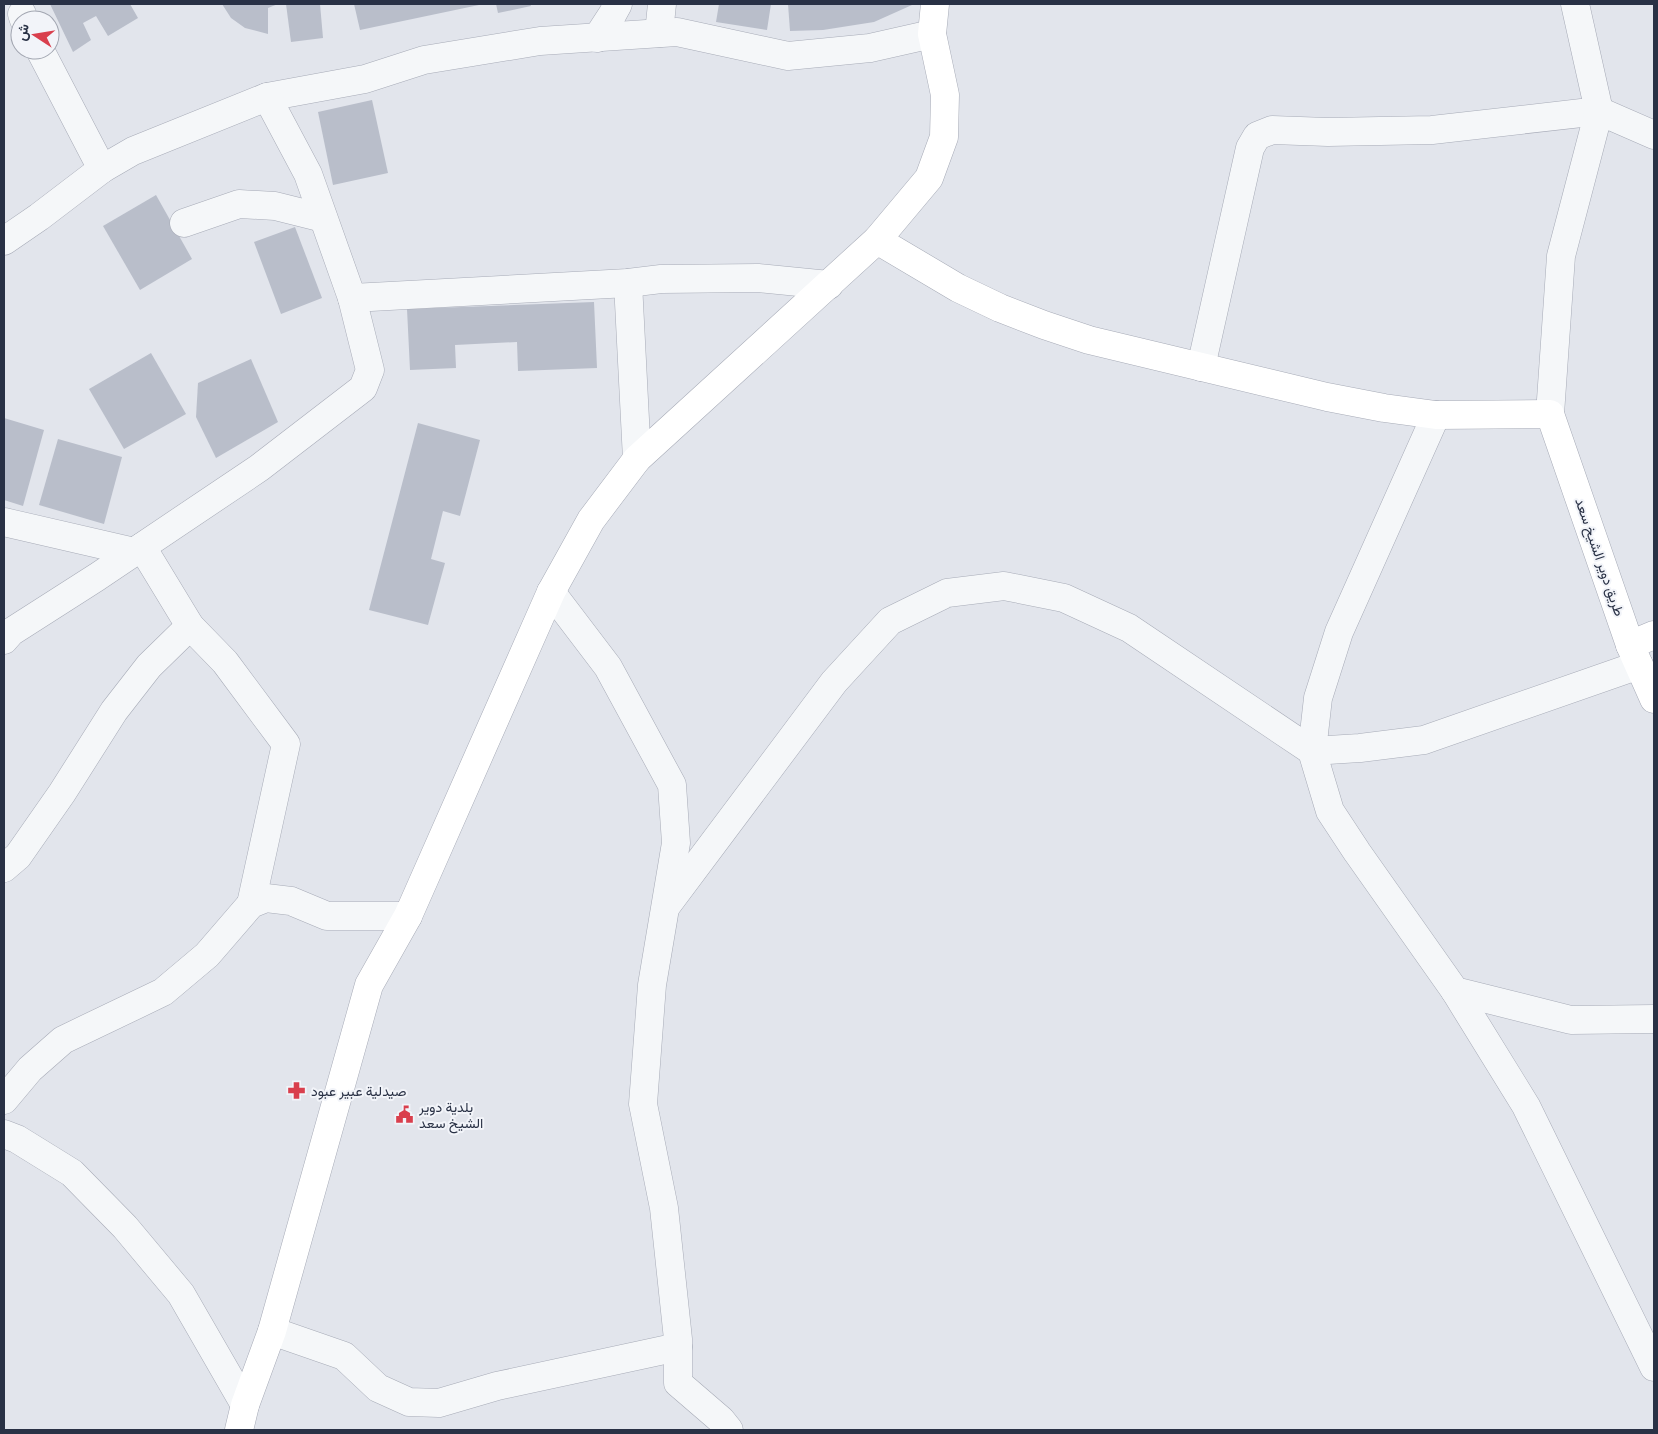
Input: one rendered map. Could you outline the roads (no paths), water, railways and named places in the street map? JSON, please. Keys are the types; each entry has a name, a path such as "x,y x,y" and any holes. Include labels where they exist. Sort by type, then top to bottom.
{"street":[{"path":"596,38 618,4"},
{"path":"659,33 662,4"},
{"path":"242,1418 272,1331 369,985 408,916 551,592 591,520 637,459 877,240 930,178 944,137 945,95 932,34 935,4"},
{"path":"877,240 958,288 1027,318 1089,340 1327,397 1436,415 1550,414 1562,256 1599,112 1575,4"},
{"path":"4,241 102,170 134,152 267,98 365,78 424,60 531,43 677,32 788,56 870,48 932,34"},
{"path":"45,60 102,170"},
{"path":"4,640 11,632 138,550 259,468 363,388 370,370 352,298 308,174 267,98"},
{"path":"1201,367 1250,148 1257,136 1272,130 1328,132 1432,130 1599,112 1654,136"},
{"path":"184,223 240,204 275,206 323,218"},
{"path":"352,298 628,283 661,279 758,278 829,285"},
{"path":"628,283 637,459"},
{"name":"طريق دوير الشيخ سعد","path":"1550,414 1641,648 1654,699"},
{"path":"1436,415 1339,632 1318,698 1312,751 1330,811 1455,991 1526,1106 1654,1367"},
{"path":"4,522 138,550 190,626 226,662 286,744 251,904"},
{"path":"667,905 834,682 890,621 947,593 1004,586 1064,598 1129,628 1312,751 1360,748 1424,740 1641,648"},
{"path":"551,592 608,666 672,785 676,843 652,985 644,1104 664,1208 678,1347 678,1382 721,1420 729,1430"},
{"path":"4,868 18,856 62,793 114,711 149,666 190,626"},
{"path":"4,1100 30,1069 63,1040 163,992 207,955 251,904 266,898 291,901 327,916 408,916"},
{"path":"1455,991 1571,1020 1654,1019"},
{"path":"4,1134 17,1139 72,1173 125,1227 181,1294 242,1418"},
{"path":"272,1331 344,1356 378,1388 409,1402 439,1403 497,1386 678,1347"}],"place":[{"name":"صيدلية عبير عبود","path":"297,1091"},
{"name":"بلدية دوير الشيخ سعد","path":"405,1115"}]}
